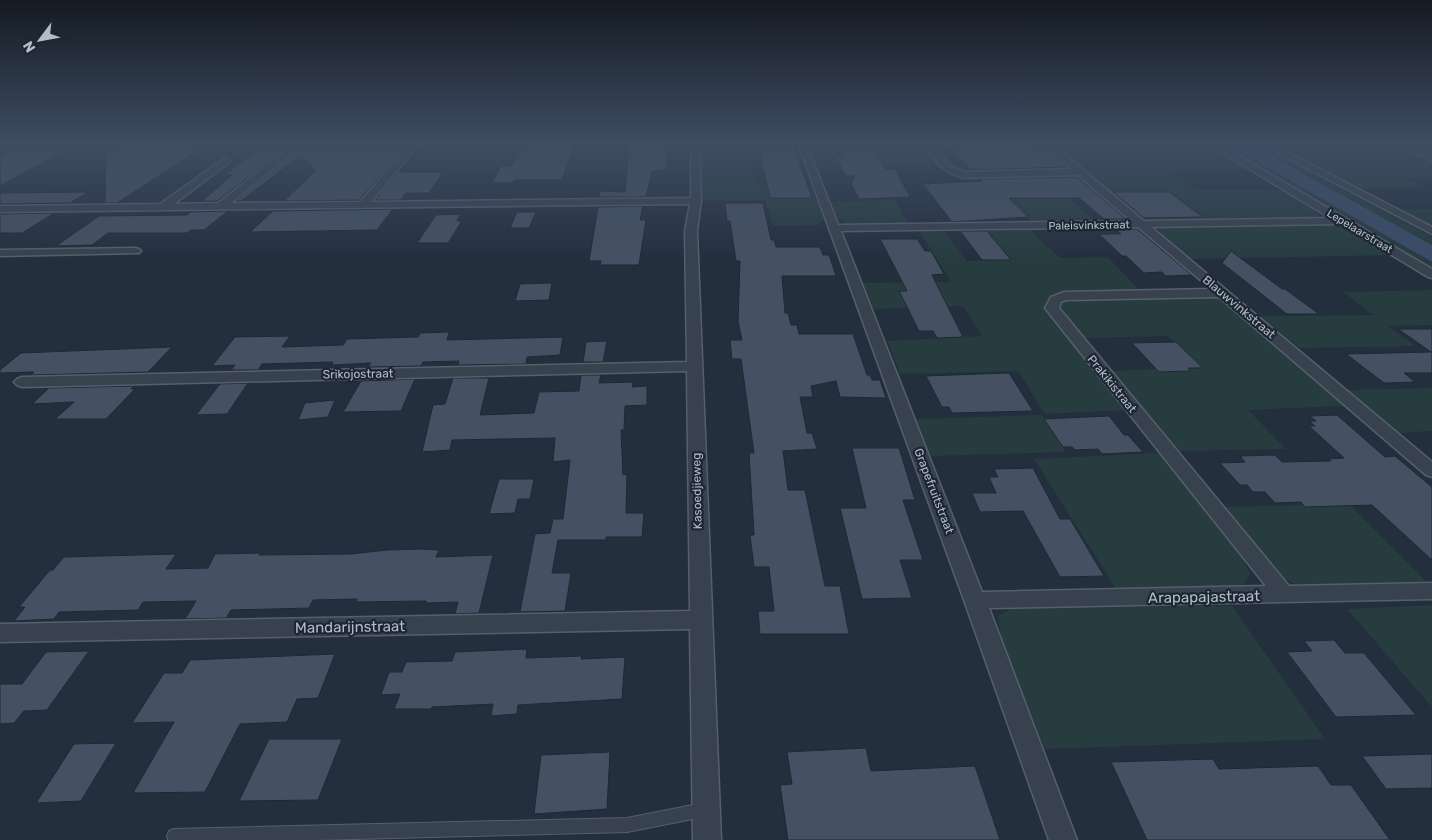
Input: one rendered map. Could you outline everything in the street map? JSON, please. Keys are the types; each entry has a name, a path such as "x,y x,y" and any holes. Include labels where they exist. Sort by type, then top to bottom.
{"street":[{"path":"163,207 197,182"},
{"path":"222,206 251,182"},
{"path":"364,204 383,182"},
{"name":"Kasoedjieweg","path":"696,182 696,201 691,231 707,840"},
{"name":"Grapefruitstraat","path":"818,182 1064,840"},
{"name":"Blauwvinkstraat","path":"1092,182 1432,471"},
{"name":"Lepelaarstraat","path":"1277,182 1432,274"},
{"path":"1338,182 1432,231"},
{"path":"0,209 696,201"},
{"name":"Paleisvinkstraat","path":"836,228 1343,221"},
{"path":"0,253 135,250"},
{"name":"Prakikistraat","path":"1222,292 1064,296 1056,300 1052,308 1285,595"},
{"name":"Srikojostraat","path":"22,382 694,366"},
{"name":"Arapapajastraat","path":"975,600 1432,591"},
{"name":"Mandarijnstraat","path":"0,633 700,620"}],"lane":[{"path":"174,836 627,825 706,810"}],"green space":[{"path":"699,182 755,182 756,185 810,184 825,220 816,225 773,226 765,200 700,201"},
{"path":"1099,182 1185,182 1197,190 1283,190 1311,207 1319,216 1312,219 1151,220 1137,214"},
{"path":"1282,182 1293,182 1432,262 1432,270"},
{"path":"1319,182 1331,182 1432,237 1432,245"},
{"path":"1342,182 1414,182 1424,187 1353,188"},
{"path":"1069,198 1095,221 1034,223 1008,199"},
{"path":"895,200 908,224 847,224 836,218 829,202"},
{"path":"1432,209 1432,230 1393,210"},
{"path":"1321,224 1347,229 1393,255 1190,259 1160,233 1159,229 1162,226"},
{"path":"1029,229 1060,258 1108,257 1139,290 1052,294 1045,306 1127,410 1045,414 1018,371 900,374 888,341 982,336 963,306 874,309 863,283 951,282 919,231 943,230 967,261 1010,259 983,230"},
{"path":"1432,290 1432,325 1388,326 1416,346 1300,348 1260,316 1374,315 1343,292"},
{"path":"1198,296 1219,299 1230,305 1345,406 1248,410 1286,449 1174,451 1110,371 1199,367 1168,336 1082,338 1060,312 1059,304 1069,299"},
{"path":"1432,388 1432,431 1397,433 1347,390"},
{"path":"1042,415 1066,452 931,456 914,419"},
{"path":"1161,453 1242,557 1250,574 1241,588 1117,590 1034,459"},
{"path":"1349,504 1426,581 1302,587 1276,574 1219,507"},
{"path":"1432,605 1432,707 1347,609"},
{"path":"1232,606 1325,739 1045,749 1001,641 998,616 1013,608"}],"water":[{"path":"1293,182 1319,182 1432,245 1432,262"}],"building":[{"path":"105,182 149,182 117,203 105,203"},
{"path":"224,182 242,182 217,201 202,201"},
{"path":"259,182 266,182 241,201 236,201"},
{"path":"303,182 375,182 359,200 284,201"},
{"path":"390,182 436,182 429,193 406,193 401,200 375,200"},
{"path":"492,182 513,182 512,183"},
{"path":"626,182 649,182 646,197 599,197 600,191 625,192"},
{"path":"766,182 806,182 812,198 770,198"},
{"path":"852,182 902,182 910,197 859,199 851,184"},
{"path":"1083,182 1126,219 1104,219 1079,198 1009,198 1028,217 952,222 923,184"},
{"path":"88,192 70,203 0,204 0,193"},
{"path":"1113,192 1169,192 1203,217 1144,218"},
{"path":"725,203 763,203 771,240 774,240 776,247 820,247 823,255 829,255 836,276 782,276 785,313 788,313 791,325 797,325 799,334 853,334 867,375 870,375 872,380 880,380 886,398 840,397 836,381 811,386 813,397 800,397 807,433 812,433 817,449 783,451 788,490 805,490 825,586 840,586 849,634 760,634 758,611 774,611 769,567 754,567 750,535 754,535 749,453 754,453 741,359 732,359 730,340 742,340 738,322 740,261 736,261 730,221 727,221"},
{"path":"643,206 640,220 646,220 639,265 600,265 601,261 589,261 598,207"},
{"path":"393,209 377,230 250,232 273,211"},
{"path":"228,211 204,230 191,230 187,233 108,233 92,245 56,246 99,216 187,215 191,212"},
{"path":"517,212 536,212 529,228 510,228"},
{"path":"54,213 22,233 0,233 0,214"},
{"path":"461,214 457,221 462,221 448,243 417,243 436,215"},
{"path":"1116,229 1137,229 1192,275 1166,276 1162,272 1144,273 1126,256 1122,256 1099,234 1121,234"},
{"path":"960,231 987,231 1011,260 982,260"},
{"path":"880,239 917,239 925,251 931,251 944,274 932,275 963,337 937,338 933,331 919,331 899,291 907,291"},
{"path":"1231,251 1319,314 1287,314 1222,263"},
{"path":"552,283 549,300 515,301 520,284"},
{"path":"1398,329 1432,329 1432,373 1404,373 1415,382 1384,383 1346,354 1431,352"},
{"path":"449,332 447,340 563,337 560,355 527,357 526,364 458,365 459,361 423,362 421,366 368,367 371,363 331,365 333,362 262,364 258,370 231,370 235,365 212,366 235,337 290,336 282,347 343,345 347,339 418,337 420,333"},
{"path":"607,341 603,362 583,362 586,342"},
{"path":"1176,342 1203,368 1188,368 1191,371 1159,372 1132,343"},
{"path":"172,347 148,372 31,375 34,372 0,373 0,370 21,353"},
{"path":"1009,373 1033,411 952,413 949,407 942,407 926,376"},
{"path":"581,375 601,375 599,383 633,382 632,387 647,386 647,405 625,406 624,430 621,430 623,475 627,474 626,513 644,513 642,537 606,537 606,540 558,540 552,573 571,573 565,611 520,612 535,534 550,533 553,519 563,519 570,460 553,462 555,438 452,440 450,450 422,452 433,405 445,404 453,378 489,378 480,415 534,413 539,392 579,391"},
{"path":"415,379 401,411 343,412 361,381"},
{"path":"248,383 227,414 196,415 220,384"},
{"path":"134,386 131,389 135,389 106,419 55,419 74,402 32,404 49,388"},
{"path":"335,400 328,417 298,420 305,403"},
{"path":"1337,415 1385,457 1395,456 1432,487 1432,560 1372,505 1305,507 1301,502 1275,503 1265,492 1253,492 1247,485 1240,485 1220,463 1245,462 1240,456 1275,455 1282,462 1331,461 1329,459 1344,458 1309,426 1315,426 1309,421 1316,421 1310,416"},
{"path":"1109,416 1124,435 1128,435 1143,452 1102,454 1098,449 1075,450 1072,447 1063,447 1044,419"},
{"path":"852,448 899,448 915,500 903,500 923,560 900,560 912,598 862,599 840,508 866,508"},
{"path":"1033,468 1060,519 1070,519 1104,576 1060,577 1023,511 980,512 972,493 996,493 989,477 998,477 994,469"},
{"path":"499,479 534,479 530,499 518,499 515,513 489,514"},
{"path":"420,549 439,550 436,557 493,555 479,613 455,614 458,602 356,602 357,599 313,600 309,608 231,610 226,618 185,619 196,601 143,602 138,610 59,612 54,619 14,621 25,607 19,607 50,570 53,570 64,557 176,554 166,569 208,568 215,554 351,554"},
{"path":"1334,640 1345,653 1364,653 1416,715 1336,717 1287,652 1312,651 1304,641"},
{"path":"527,649 526,658 582,656 581,659 625,657 622,699 518,705 517,714 491,716 493,704 432,707 431,709 394,709 400,694 381,695 389,672 402,672 406,662 452,661 455,652"},
{"path":"89,651 47,710 24,711 14,723 0,724 0,684 22,684 46,652"},
{"path":"335,654 318,698 297,699 287,722 240,724 205,792 133,793 174,722 132,723 164,673 182,673 190,660"},
{"path":"269,739 342,739 318,800 239,801"},
{"path":"116,743 81,801 36,803 74,744"},
{"path":"866,748 871,771 975,766 1000,840 788,840 780,785 792,784 787,752"},
{"path":"610,752 607,809 534,814 541,755"},
{"path":"1432,754 1432,788 1386,789 1362,756"},
{"path":"1213,759 1219,769 1318,766 1331,785 1351,785 1390,840 1147,840 1111,762"}]}
